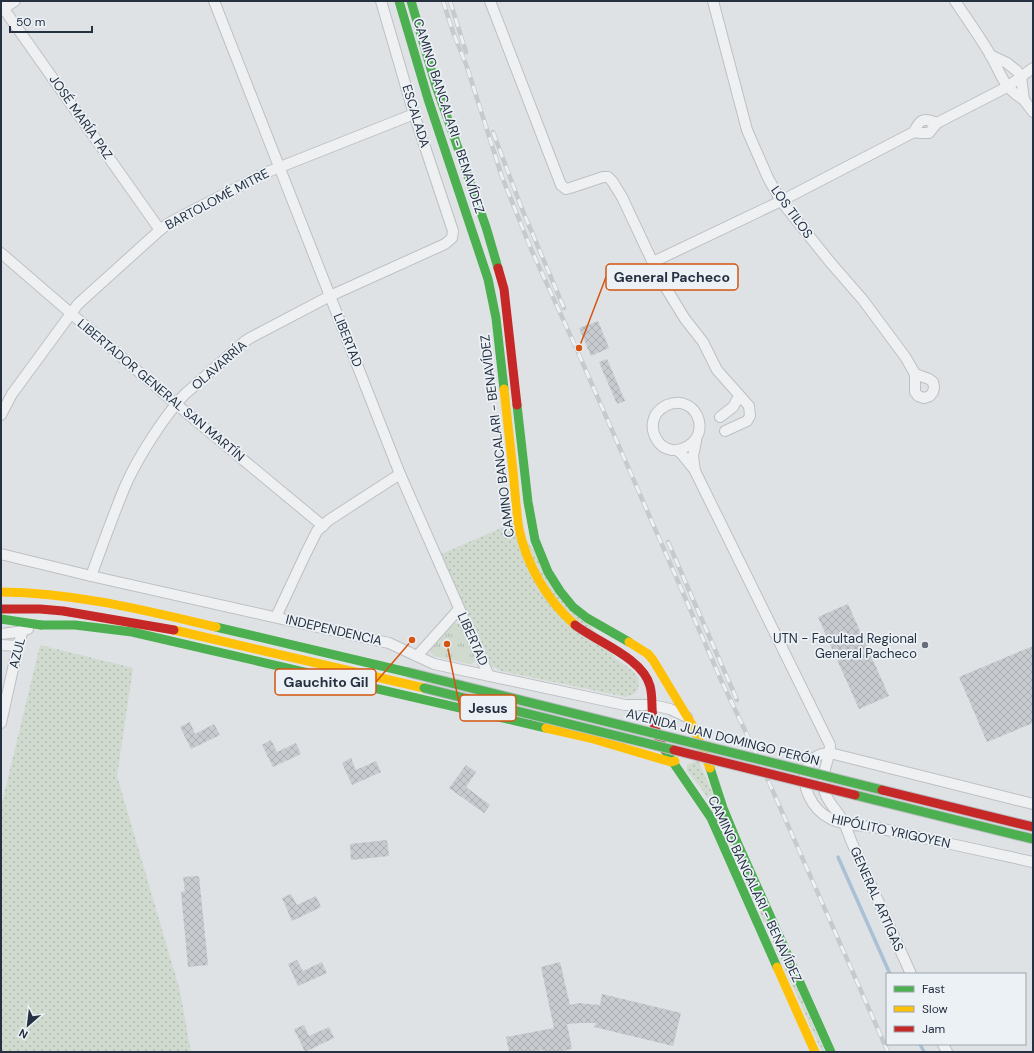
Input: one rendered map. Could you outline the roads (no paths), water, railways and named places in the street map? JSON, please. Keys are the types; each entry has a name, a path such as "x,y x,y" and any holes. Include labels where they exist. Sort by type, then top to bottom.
{"main road":[{"name":"CAMINO BANCALARI - BENAVÍDEZ","path":"399,1 426,96 492,292 517,513 524,548 539,582 560,611 571,623 585,633 615,649 628,658 645,674 652,690 654,725 671,762 697,795 711,818 815,1052"},
{"name":"CAMINO BANCALARI - BENAVÍDEZ","path":"411,1 436,86 486,227 504,288 528,502 535,540 540,553 548,572 560,591 573,607 587,618 648,654 662,673 694,728 704,752 714,785 737,842 831,1052"},
{"name":"AVENIDA JUAN DOMINGO PERÓN","path":"3,591 69,596 111,603 407,672 1033,827"},
{"path":"1,609 40,609 63,611 160,627 424,688 1033,839"},
{"path":"1,619 41,625 75,625 132,632 590,738 671,762 704,752"}],"street":[{"path":"2,8 15,1"},
{"name":"LIBERTAD","path":"214,1 400,474 489,676"},
{"name":"ESCALADA","path":"381,1 414,114 453,231"},
{"path":"490,1 561,185 566,189 603,177 608,177 612,181 622,197 661,280 672,299 703,342 718,370 749,406 750,416 747,421 726,430"},
{"name":"LOS TILOS","path":"713,1 747,130 768,178 781,201 863,300 906,358 915,374"},
{"path":"955,1 990,56 1007,87 1024,100 1033,112"},
{"name":"JOSÉ MARÍA PAZ","path":"2,8 160,230"},
{"path":"990,56 1007,64 1017,71 1021,77 1024,100"},
{"path":"653,262 781,201 914,132 917,124 924,119 937,123 1007,87 1033,68"},
{"name":"BARTOLOMÉ MITRE","path":"1,414 12,394 70,313 81,301 169,223 279,166 414,114"},
{"name":"OLAVARRÍA","path":"91,576 128,481 156,432 184,395 244,342 330,296 445,244 452,238 453,231"},
{"name":"LIBERTADOR GENERAL SAN MARTÍN","path":"1,253 176,404 323,526"},
{"path":"720,417 733,407 739,396"},
{"path":"695,471 692,456 700,426 694,411 688,406 680,403 672,403 664,406 658,412 652,427 658,442 665,447 678,450 691,446 696,440"},
{"path":"678,450 695,471 826,735 830,745 830,753 1033,804"},
{"path":"276,617 318,531 329,520 400,474"},
{"name":"INDEPENDENCIA","path":"1,554 91,576 389,643 434,664 625,705 652,705 670,709 687,717"},
{"path":"417,656 459,609"},
{"path":"1,634 41,625"},
{"name":"AZUL","path":"1,723 23,630"},
{"path":"1,645 18,646"},
{"name":"HIPÓLITO YRIGOYEN","path":"830,753 822,753 814,758 809,764 805,775 806,788 812,802 824,815 832,820 871,826 1033,862"},
{"name":"GENERAL ARTIGAS","path":"830,753 825,768 823,782 828,799 844,823 912,973"}],"waterway":[{"path":"838,857 890,973"},
{"path":"920,1045 924,1052"}],"railway":[{"path":"443,1 467,67 502,177 531,249 577,350 721,680 760,762 888,1052"},
{"path":"450,1 466,52"},
{"path":"493,132 522,209 564,308"},
{"path":"668,542 737,700"}],"place":[{"name":"General Pacheco","path":"579,348"},
{"name":"Gauchito Gil","path":"412,640"},
{"name":"Jesus","path":"447,644"},
{"name":"UTN - Facultad Regional General Pacheco","path":"925,645"}]}
